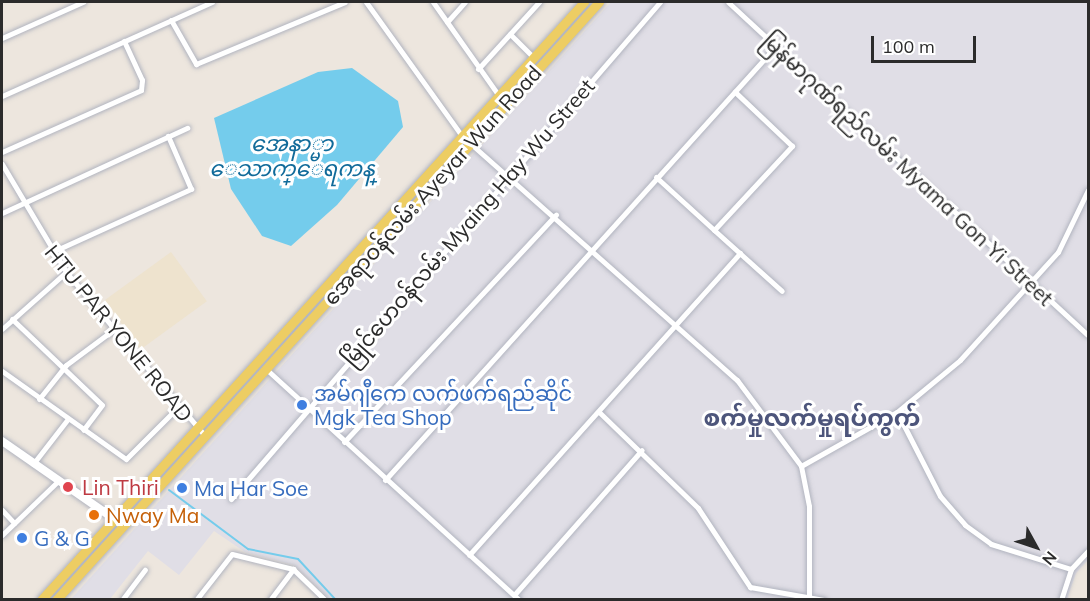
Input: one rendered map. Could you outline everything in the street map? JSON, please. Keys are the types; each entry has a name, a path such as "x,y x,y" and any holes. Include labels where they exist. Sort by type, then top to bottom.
{"main road":[{"name":"အေရာဝန်လမ်း Ayeyar Wun Road","path":"261,365 462,136 584,2"},
{"name":"အေရာဝန်လမ်း Ayeyar Wun Road","path":"261,365 471,143 599,2"},
{"path":"56,600 261,365"},
{"path":"41,600 115,519 202,433"},
{"path":"3,444 123,525"}],"street":[{"path":"2,38 83,2"},
{"path":"2,96 212,2"},
{"path":"171,20 189,60 200,63 345,2"},
{"path":"366,2 462,136 556,215 737,380 801,466 809,506 809,598"},
{"path":"434,2 478,69 499,96"},
{"path":"447,22 465,2"},
{"path":"478,69 538,2"},
{"name":"မြိုင်ဟေဝန်လမ်း Myaing Hay Wu Street","path":"231,499 508,174 660,2"},
{"name":"မြန်မာဂုဏ်ရည်လမ်း Myama Gon Yi Street","path":"728,2 1089,335"},
{"path":"510,34 533,57"},
{"path":"2,153 141,90 142,80 124,41"},
{"path":"385,480 775,47"},
{"path":"714,230 792,146 735,92"},
{"path":"2,213 187,128"},
{"path":"51,252 191,189 168,136"},
{"name":"HTU PAR YONE ROAD","path":"2,164 21,203 51,252 113,330 202,433"},
{"path":"656,177 782,291"},
{"path":"801,466 897,412 960,360 1034,284 1071,234 1089,190"},
{"path":"344,442 556,215"},
{"path":"469,555 740,253"},
{"path":"2,329 66,272"},
{"path":"12,319 66,364 102,405 83,430"},
{"path":"39,399 66,364 113,330"},
{"path":"261,365 385,480 517,597 642,450"},
{"path":"2,371 126,459 179,406"},
{"path":"599,412 642,450 698,508 750,587 824,600"},
{"path":"897,412 940,496 965,525 991,544 1071,569"},
{"path":"33,464 68,420"},
{"path":"2,535 57,482"},
{"path":"2,510 14,523"},
{"path":"1061,600 1071,569 1089,551"},
{"path":"196,600 232,554 292,569 325,600"},
{"path":"270,600 292,569"},
{"path":"122,600 146,570"}],"shaded area":[{"path":"611,2 1088,2 1088,560 1076,573 1067,599 330,599 294,565 245,552 214,531 179,575 148,551 110,599 70,600"},
{"path":"171,252 207,301 141,350 105,300"}],"water":[{"name":"အေနာ္မာ ေသာက္ေရကန္","path":"352,68 398,101 403,127 337,205 291,246 262,236 231,189 214,118 318,72"}],"waterway":[{"path":"169,490 248,549 298,559 336,600"}],"place":[{"name":"အမ်ဂျီကေ လက်ဖက်ရည်ဆိုင် Mgk Tea Shop","path":"302,405"},
{"name":"Lin Thiri","path":"68,487"},
{"name":"Ma Har Soe","path":"182,488"},
{"name":"Nway Ma","path":"94,515"},
{"name":"G & G","path":"22,538"}],"district":[{"name":"စက်မှုလက်မှုရပ်ကွက်","path":"812,418"}]}
